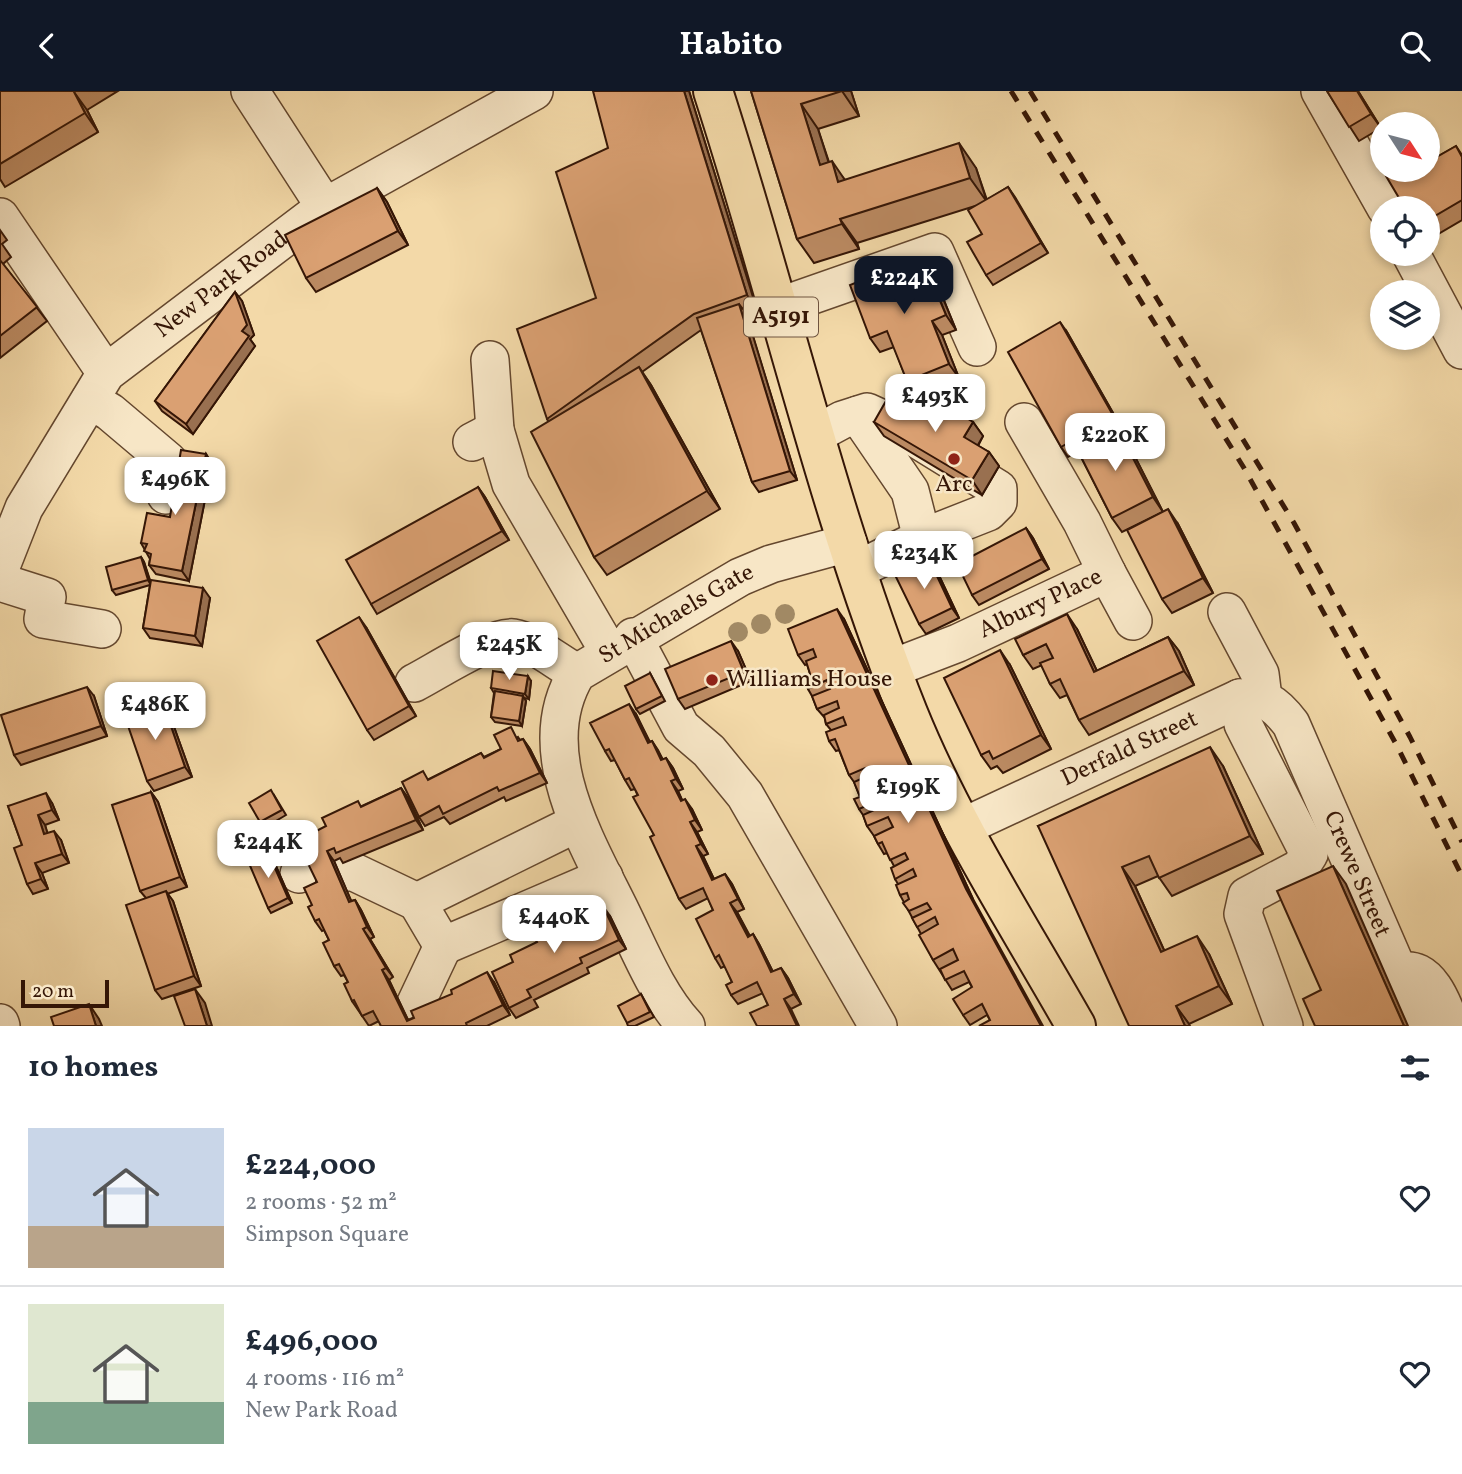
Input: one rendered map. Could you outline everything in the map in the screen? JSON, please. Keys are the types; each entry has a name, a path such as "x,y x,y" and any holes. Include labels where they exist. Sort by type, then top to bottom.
{"main road":[{"name":"A5191","path":"713,91 852,557 908,713 963,827 1076,1026"}],"street":[{"path":"250,91 324,207"},
{"name":"New Park Road","path":"0,569 24,508 90,372 324,207 534,91"},
{"path":"1320,91 1379,196"},
{"path":"0,217 90,372 110,412 169,461 166,495"},
{"path":"778,307 936,235 978,347"},
{"path":"1417,266 1462,350"},
{"path":"490,360 483,436 511,484 681,727 709,751 746,795 878,1026"},
{"name":"St Michaels Gate","path":"686,1026 671,1009 653,977 576,823 561,750 561,715 567,689 577,673 621,644 740,577 771,564 852,557 922,538 988,512 998,502 998,489 891,423 867,412 858,415"},
{"path":"816,434 858,415 910,491 922,538"},
{"name":"Albury Place","path":"893,669 958,643 1107,573 1082,522 1024,422"},
{"path":"1107,573 1133,621"},
{"path":"0,582 47,597 43,619 102,629"},
{"path":"1227,612 1260,674 1243,724 1309,853 1300,868 1247,897 1243,914 1284,1026"},
{"path":"414,683 492,642 514,638 577,673"},
{"name":"Crewe Street","path":"1251,698 1280,710 1291,724 1422,1026"},
{"name":"Derfald Street","path":"963,827 1251,698"},
{"path":"417,902 576,823"},
{"path":"317,872 354,872 417,902 443,946"},
{"path":"408,1020 443,946 604,877"},
{"path":"1399,973 1405,970 1425,978 1444,1006 1451,1026"}],"building":[{"path":"0,91 75,91 85,113 0,164"},
{"path":"593,91 684,91 747,295 694,314 547,419 517,329 596,298 556,172 608,148"},
{"path":"751,91 842,91 801,104 820,165 832,161 838,182 959,143 970,178 840,219 842,224 797,239"},
{"path":"1327,91 1357,91 1370,115 1349,127"},
{"path":"1456,146 1462,157 1462,200 1440,213 1440,196 1398,196 1390,182 1440,182 1440,155"},
{"path":"1008,187 1041,243 986,275 967,242 982,234 968,210"},
{"path":"377,188 398,231 306,278 285,235"},
{"path":"0,260 37,307 0,336"},
{"path":"908,262 913,272 926,267 946,315 932,321 949,364 907,381 887,331 870,338 850,285"},
{"path":"235,292 247,325 242,331 249,336 186,424 155,401"},
{"path":"739,304 790,471 752,482 697,318"},
{"path":"1060,322 1114,417 1061,447 1008,352"},
{"path":"639,367 707,491 594,557 531,432"},
{"name":"Arc","path":"890,394 929,418 939,401 973,422 964,437 989,452 972,480 874,422"},
{"path":"1118,429 1153,497 1112,518 1077,449"},
{"path":"181,450 206,454 182,571 149,565 151,554 144,551 147,544 141,543 147,513 170,517"},
{"path":"478,487 502,531 371,604 346,560"},
{"path":"1168,509 1203,578 1162,599 1127,530"},
{"path":"1026,528 1042,559 972,595 957,564"},
{"path":"141,557 148,580 112,590 106,567"},
{"path":"929,559 952,608 919,624 895,575"},
{"path":"151,580 203,588 195,636 143,628"},
{"path":"837,609 966,889 1041,1026 979,1026 990,1020 982,1004 963,1015 953,999 972,987 964,971 945,980 940,969 958,960 953,949 933,960 919,935 938,924 935,917 917,927 912,918 931,909 927,903 909,911 903,903 909,899 907,893 900,895 896,885 916,876 913,869 895,879 891,868 908,859 905,853 890,860 882,842 878,844 874,836 893,827 888,817 867,826 863,815 883,806 880,800 859,809 854,799 860,797 854,782 868,776 865,768 849,775 835,739 829,741 826,732 846,725 843,717 826,724 824,715 839,708 837,701 817,709 812,696 830,689 827,680 808,689 804,680 811,677 806,661 816,657 813,649 798,655 788,629"},
{"path":"1067,614 1094,672 1168,637 1184,671 1079,720 1060,679 1050,684 1040,663 1053,658 1046,644 1023,655 1015,639"},
{"path":"359,617 409,706 367,730 317,641"},
{"name":"Williams House","path":"731,641 744,672 678,699 665,669"},
{"path":"1000,650 1041,735 993,759 989,751 981,755 944,678"},
{"path":"493,671 528,676 525,694 491,688"},
{"path":"650,673 662,696 636,709 625,686"},
{"path":"87,687 101,726 14,755 1,715"},
{"path":"495,691 523,696 519,721 491,717"},
{"path":"163,703 185,767 147,781 125,717"},
{"path":"629,704 648,743 652,741 661,760 666,758 676,779 671,781 681,801 685,799 695,820 690,822 701,844 696,846 712,880 725,874 738,899 730,903 748,937 753,934 771,972 781,968 794,994 784,999 797,1026 757,1026 750,1013 768,1005 757,982 731,995 726,985 732,982 719,955 715,958 696,919 713,910 703,888 679,899 650,837 654,835 633,797 638,795 629,778 625,780 609,749 605,751 590,723"},
{"path":"511,727 518,741 523,739 540,773 499,791 497,787 443,814 439,806 419,817 402,782 423,771 428,780 481,753 484,758 501,749 494,735"},
{"path":"1210,747 1250,836 1159,878 1149,856 1122,867 1161,952 1197,936 1219,986 1176,1006 1185,1026 1129,1026 1038,826"},
{"path":"401,788 416,820 336,853 334,848 327,851 349,902 355,900 367,927 363,929 386,968 382,970 407,1021 414,1018 411,1011 452,994 451,990 487,972 503,1005 466,1023 467,1026 381,1026 373,1011 362,1016 344,984 348,982 339,964 334,966 323,943 329,940 319,919 315,921 308,907 312,905 304,888 317,882 297,841 326,826 322,818 358,801 361,807"},
{"path":"271,790 282,810 260,822 249,803"},
{"path":"151,792 180,877 140,891 112,805"},
{"path":"46,793 52,810 38,815 44,834 54,831 62,854 35,863 41,879 27,884 14,848 22,845 8,806"},
{"path":"268,852 288,898 268,908 248,861"},
{"path":"1333,866 1404,1026 1315,1026 1303,999 1321,990 1277,891"},
{"path":"166,891 194,976 155,990 126,905"},
{"path":"603,906 619,940 580,958 582,963 527,990 531,997 509,1008 492,972 513,962 510,955 537,942 534,937 545,931 548,937 563,930 561,925"},
{"path":"195,989 207,1026 185,1026 174,996"},
{"path":"641,994 650,1012 627,1023 618,1006"},
{"path":"89,1004 96,1026 54,1026 51,1017"}],"railway":[{"path":"1011,91 1244,468 1396,744 1462,876"},
{"path":"1030,91 1294,523 1410,737 1462,842"}],"place":[{"name":"Arc","path":"954,459"},
{"name":"Williams House","path":"712,680"}]}
